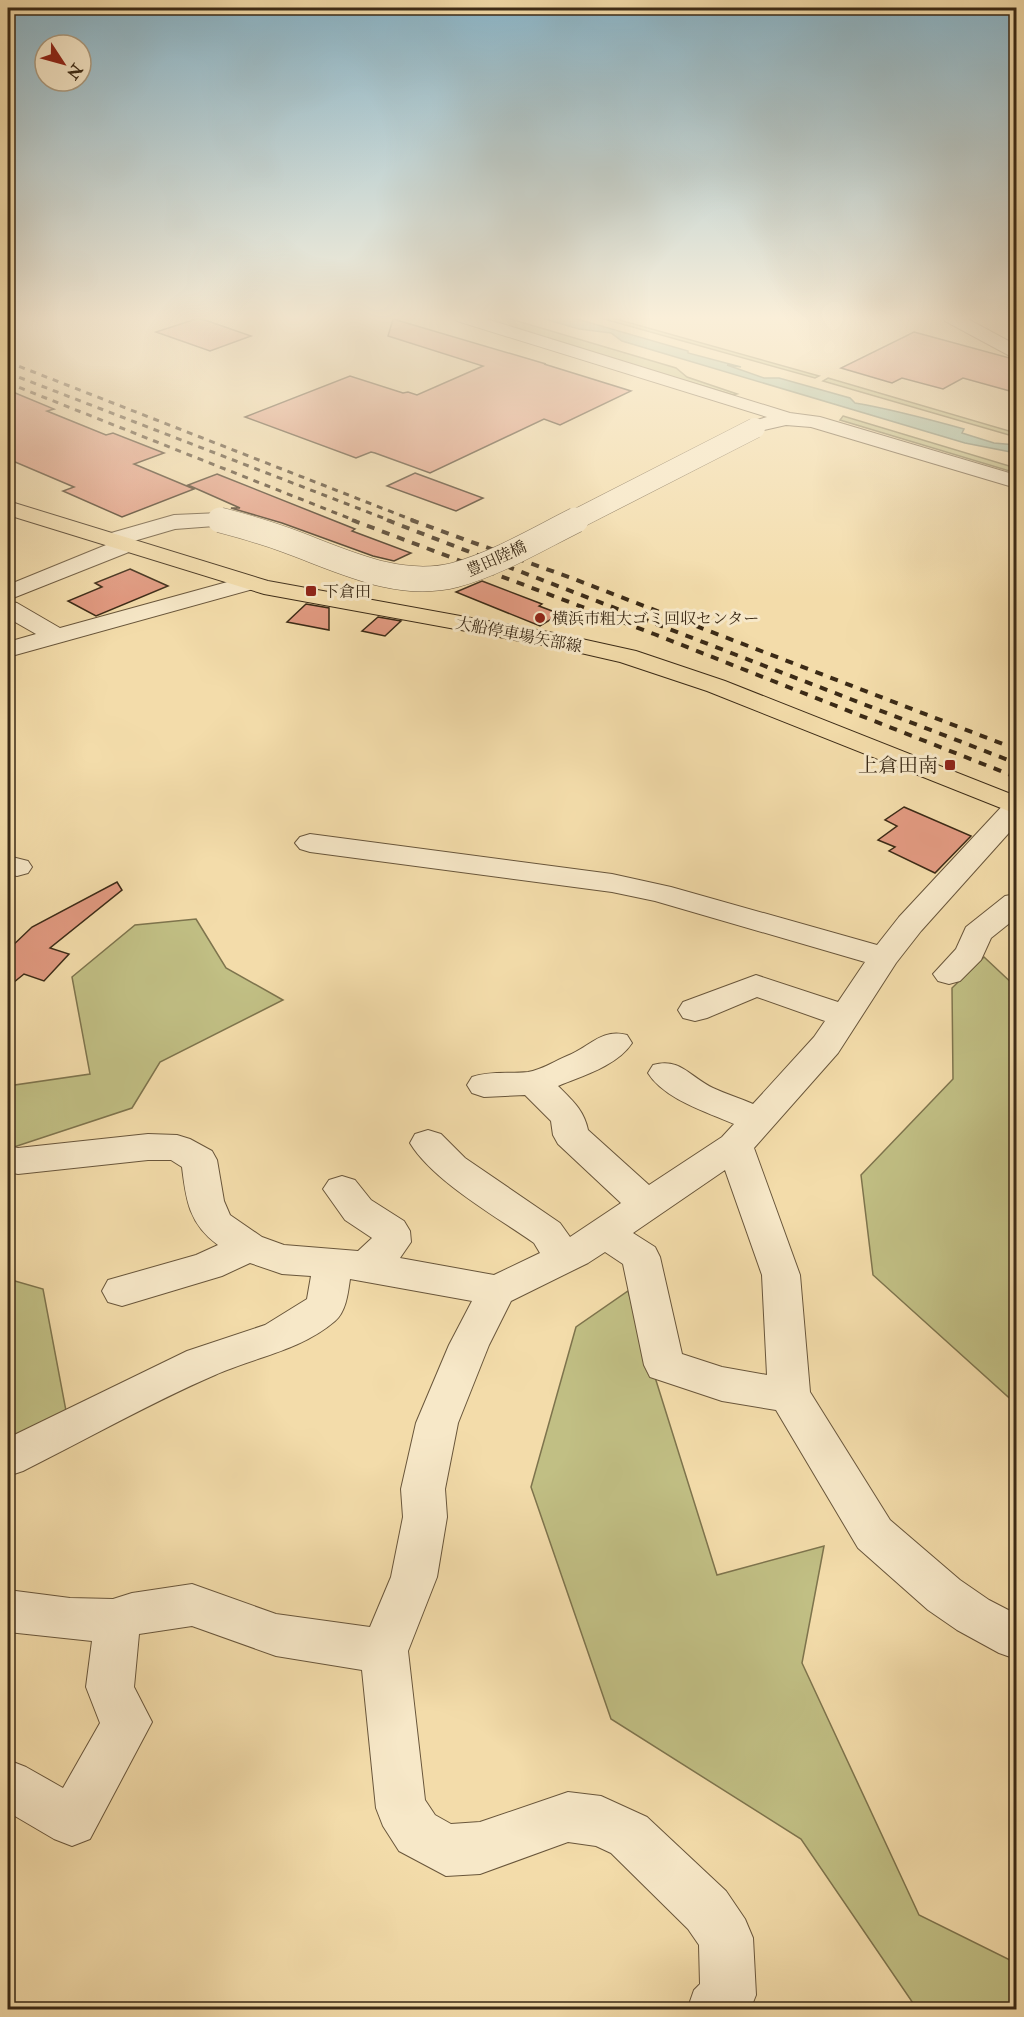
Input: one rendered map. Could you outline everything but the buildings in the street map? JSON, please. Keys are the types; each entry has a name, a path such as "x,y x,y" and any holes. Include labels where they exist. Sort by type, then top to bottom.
{"main road":[{"name":"大船停車場矢部線","path":"8,508 249,583 338,602 559,641 627,656 716,686 1017,807"}],"street":[{"path":"767,411 786,419 827,424 1017,482"},
{"name":"豊田陸橋","path":"8,593 119,542 174,522 219,520 251,527 367,572 414,578 462,574 489,564 755,428 786,419"},
{"path":"8,650 249,583"},
{"path":"8,608 57,636"},
{"path":"714,2010 728,1995 726,1938 707,1910 629,1835 601,1821 568,1817 480,1848 446,1850 417,1833 401,1808 384,1652 414,1577 425,1517 423,1490 437,1424 469,1345 497,1291 564,1258 605,1233 747,1133 826,1045 884,957 910,924 1017,807"},
{"path":"310,843 612,883 660,893 884,957"},
{"path":"949,974 970,953 977,934 1017,903"},
{"path":"695,1010 756,985 845,1016"},
{"path":"484,1084 534,1083 587,1061 615,1043"},
{"path":"665,1073 747,1133 781,1275 789,1395 874,1534 944,1595 973,1615 1017,1638"},
{"path":"534,1083 568,1117 571,1135 647,1205"},
{"path":"428,1143 452,1167 547,1233 564,1258"},
{"path":"8,1159 18,1161 148,1147 177,1148 199,1160 205,1201 216,1224 248,1247 282,1259 350,1264 497,1291"},
{"path":"8,1458 201,1363 279,1336 323,1309 350,1264 392,1242 391,1231 358,1210 342,1189"},
{"path":"605,1233 641,1257 664,1365 722,1384 789,1395"},
{"path":"122,1291 208,1266 248,1247"},
{"path":"8,1611 70,1619 113,1620 132,1614 192,1605 276,1635 384,1652"},
{"path":"8,1784 72,1821 128,1722 116,1706 110,1688 116,1638 113,1620"}],"shaded area":[{"path":"858,411 896,411 964,429 962,433 994,443 1016,445 1016,453 965,443"},
{"path":"927,411 941,411 1016,433 1016,437"},
{"path":"843,416 1016,468 1016,473 840,420"},
{"path":"196,919 226,968 283,1000 160,1062 132,1108 8,1149 8,1086 90,1074 72,977 135,925"},
{"path":"984,957 1016,987 1016,1404 873,1275 861,1175 953,1079 952,988"},
{"path":"8,1279 43,1289 67,1416 8,1441"},
{"path":"628,1291 717,1575 824,1546 802,1663 919,1915 1016,1963 1016,2009 917,2009 801,1839 611,1719 531,1487 576,1327"}],"railway":[{"path":"79,411 356,521"},
{"path":"107,411 391,521"},
{"path":"134,411 415,521"},
{"path":"352,520 654,634 1016,777 1013,776"},
{"path":"387,520 1016,763"},
{"path":"411,520 574,579 1016,749"}],"place":[{"name":"下倉田","path":"311,591"},
{"name":"横浜市粗大ゴミ回収センター","path":"540,618"},
{"name":"上倉田南","path":"950,765"}]}
